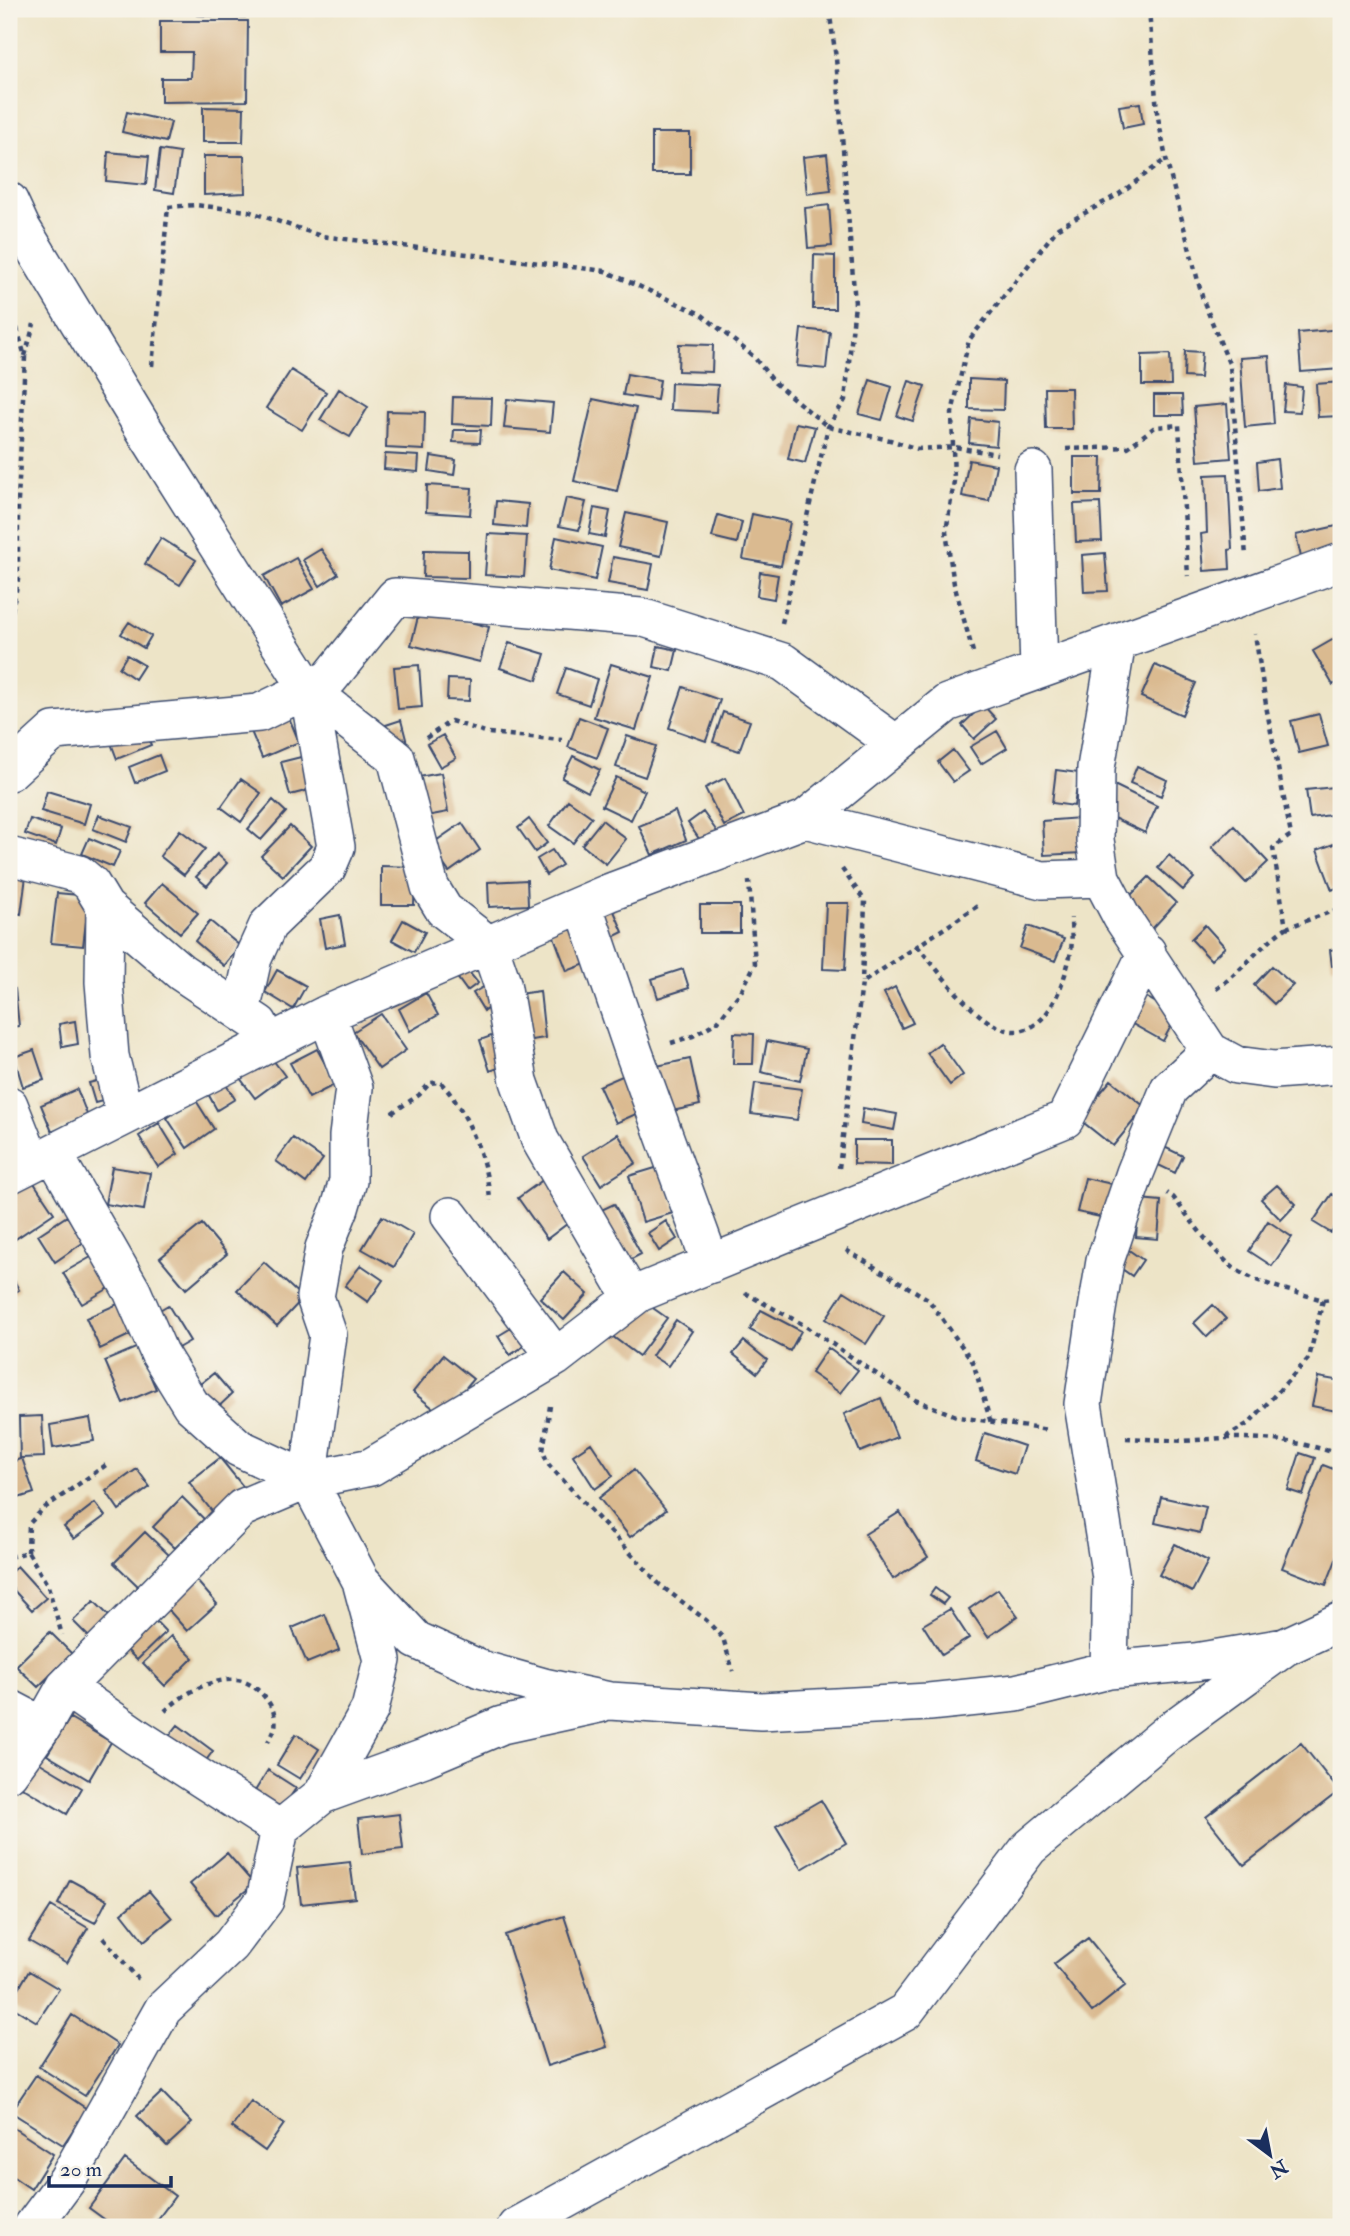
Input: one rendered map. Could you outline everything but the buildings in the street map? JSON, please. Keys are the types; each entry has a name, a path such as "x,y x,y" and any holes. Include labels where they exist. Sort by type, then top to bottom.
{"street":[{"path":"9,201 20,227 308,689 396,758 430,887 444,910 489,945 502,983 519,1081 540,1140 632,1298"},
{"path":"1033,470 1039,670"},
{"path":"31,1164 327,1014 583,904 805,819 947,703 1341,562"},
{"path":"9,772 54,731 259,713 329,679 395,597 641,617 783,662 896,744"},
{"path":"1086,878 1095,840 1096,768 1116,642"},
{"path":"241,1012 253,958 268,925 327,868 336,847 308,689"},
{"path":"805,819 1042,880 1086,878 1121,916 1147,952 1210,1051 1236,1065 1274,1070 1341,1065"},
{"path":"9,856 79,874 91,884 105,907 181,972 280,1038"},
{"path":"583,904 711,1264"},
{"path":"105,907 104,982 110,1056 125,1116"},
{"path":"9,1773 78,1676 242,1508 308,1480 371,1468 556,1357 639,1293 1065,1119 1147,952"},
{"path":"322,1795 370,1709 382,1660 361,1581 308,1480 328,1335 314,1297 324,1248 341,1208 348,1181 348,1136 354,1087 327,1014"},
{"path":"1109,1670 1111,1578 1083,1404 1096,1315 1105,1261 1168,1089 1210,1051"},
{"path":"9,1105 31,1164 132,1291 159,1353 191,1405 239,1448 308,1480"},
{"path":"450,1216 556,1357"},
{"path":"361,1581 416,1640 480,1669 610,1701 761,1712 929,1702 1004,1694 1109,1670 1195,1662 1285,1647"},
{"path":"516,2227 905,2012 1029,1848 1167,1733 1285,1647 1341,1621"},
{"path":"78,1676 136,1737 280,1829"},
{"path":"33,2227 67,2180 163,2009 231,1945 265,1900 280,1829 322,1795 424,1758 502,1725 610,1701"},
{"path":"9,1708 43,1726"}],"path":[{"path":"783,662 780,630 828,427 845,400 855,304 836,58 829,9"},
{"path":"1149,9 1157,112 1166,159 1203,300 1230,366 1249,594 1267,711 1291,835 1273,848 1286,928"},
{"path":"983,690 954,584 946,532 954,481 952,413 969,340 1058,228 1119,194 1166,159"},
{"path":"145,431 169,207 195,205 248,211 321,236 605,271 701,314 753,356 775,383 828,427"},
{"path":"9,299 25,357 18,501 18,580 9,628"},
{"path":"396,758 451,721 488,733 562,740"},
{"path":"805,819 865,901 862,983 835,1213 840,1246 928,1299 973,1362 991,1423"},
{"path":"634,1053 693,1037 718,1021 742,990 755,964 746,841"},
{"path":"862,983 1023,875"},
{"path":"917,946 975,1012 1006,1031 1030,1030 1047,1016 1071,954 1086,878"},
{"path":"1184,1009 1230,979 1268,940 1286,928 1341,908"},
{"path":"354,1087 375,1115 388,1116 419,1096 430,1083 440,1082 452,1094 467,1121 489,1182 491,1209"},
{"path":"1323,1300 1341,1298"},
{"path":"556,1357 543,1451 548,1464 660,1586 706,1620 723,1639 732,1666 739,1710"},
{"path":"1224,1438 1259,1437 1341,1455"},
{"path":"78,1676 61,1634 48,1587 28,1552 29,1524 43,1509 106,1465"},
{"path":"9,1557 28,1552"},
{"path":"136,1737 179,1698 205,1685 236,1680 253,1686 272,1706 276,1726 268,1742"},
{"path":"103,1938 163,2009"}]}
